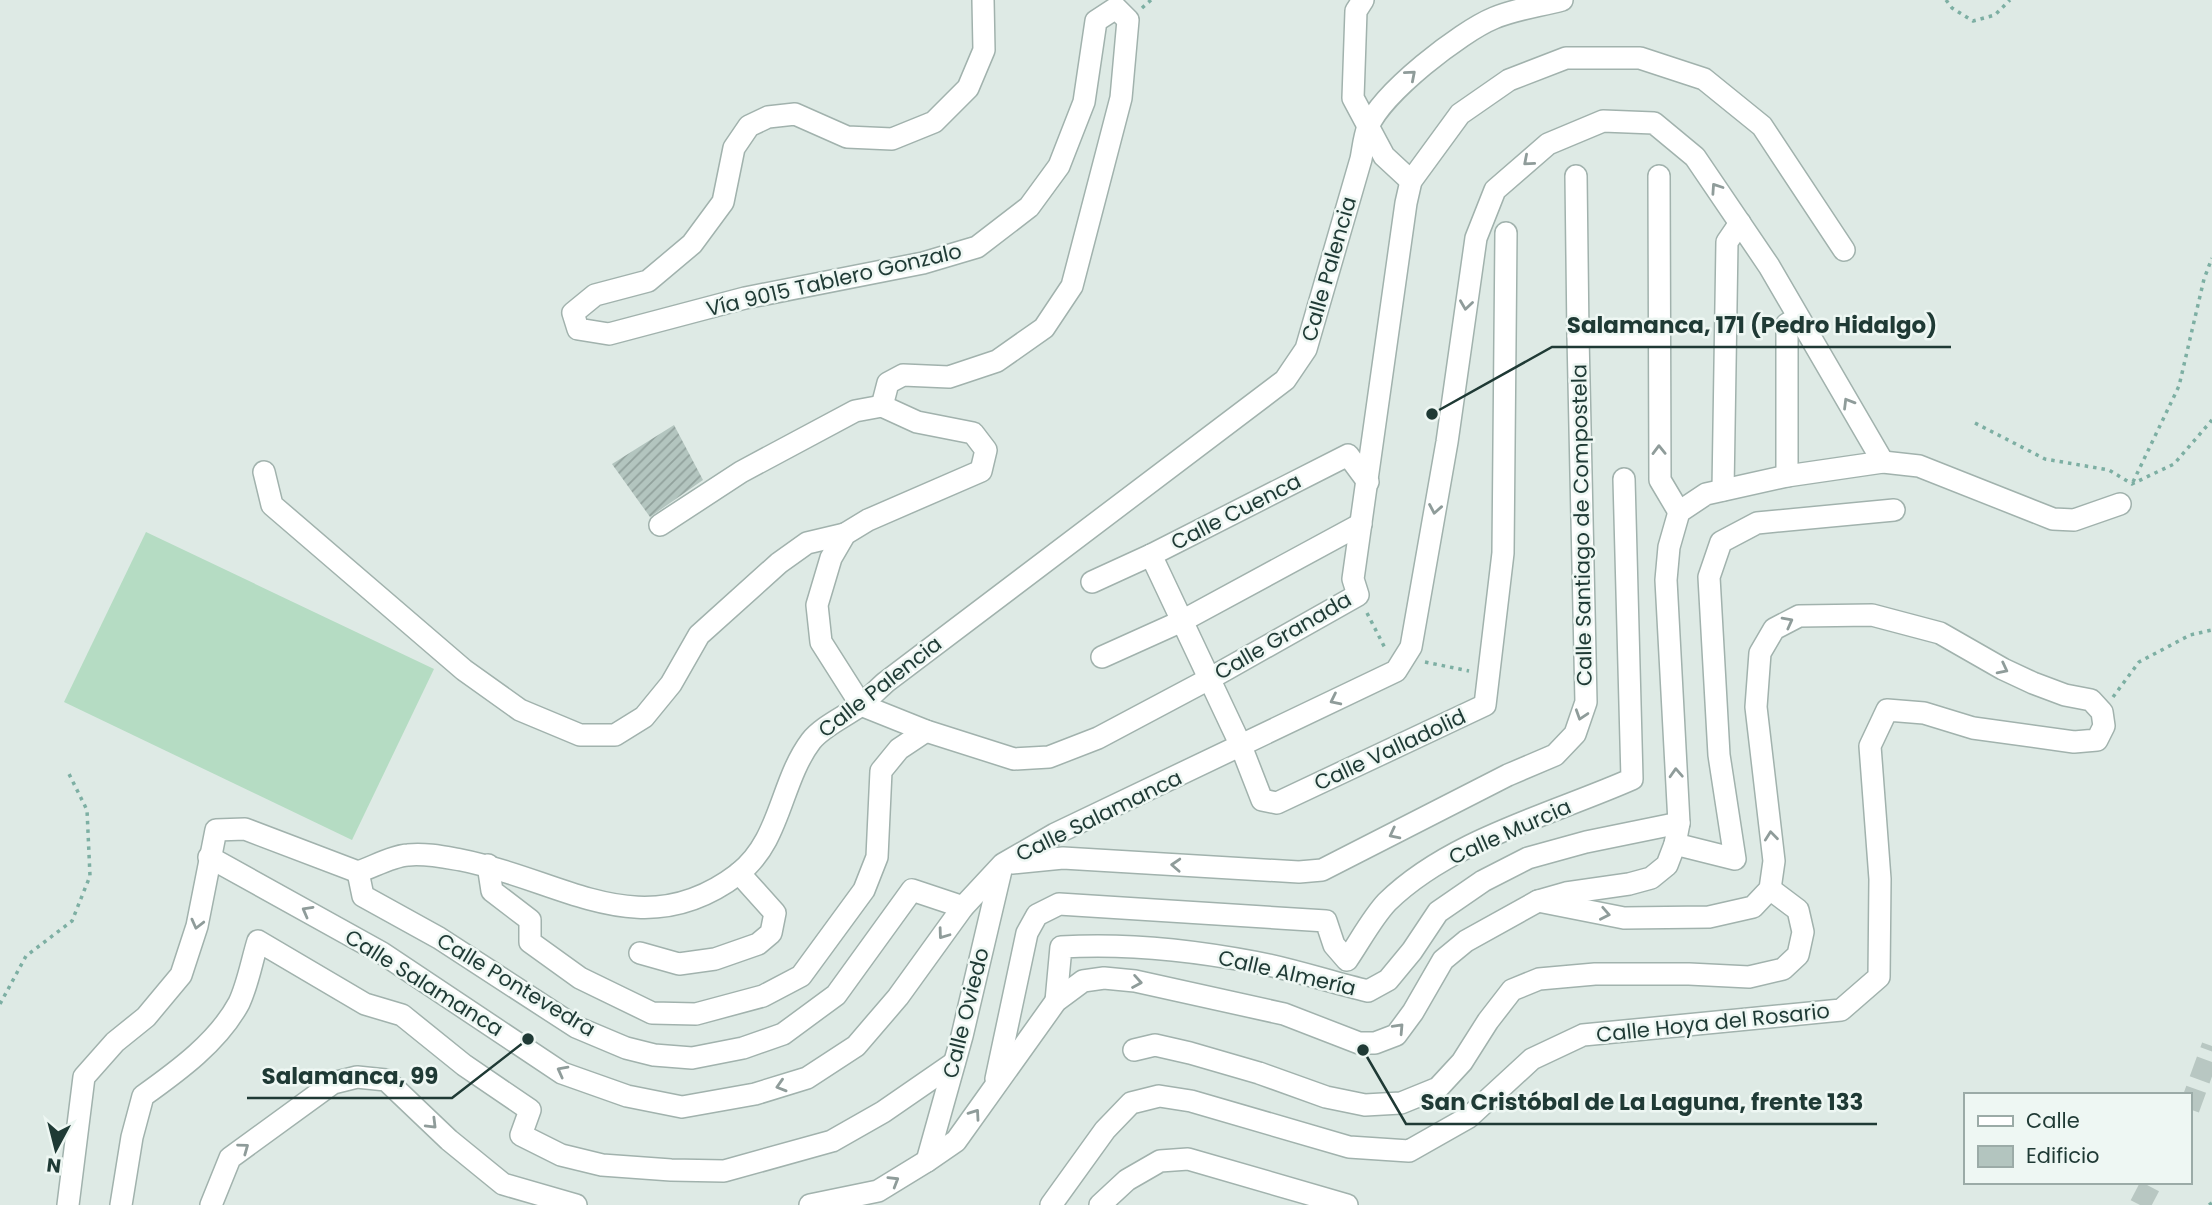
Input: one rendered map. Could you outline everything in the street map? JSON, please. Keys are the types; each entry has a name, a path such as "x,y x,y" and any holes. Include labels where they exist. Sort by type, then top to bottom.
{"street":[{"name":"Vía 9015 Tablero Gonzalo","path":"882,405 888,383 903,375 949,377 997,361 1044,328 1072,286 1121,98 1128,20 1116,8 1096,21 1084,102 1059,166 1029,206 978,247 923,263 745,298 609,334 578,329 573,313 595,295 648,281 692,244 723,202 734,148 749,126 768,117 795,114 847,137 892,139 934,122 968,88 984,50 982,0"},
{"path":"1363,0 1356,11 1353,98 1384,156 1412,181"},
{"path":"1368,127 1382,106 1406,80 1443,49 1493,18 1562,0"},
{"name":"Calle Granada","path":"861,705 926,731 1014,759 1049,757 1098,738 1358,595 1353,579 1406,203 1412,181 1430,152 1460,114 1509,80 1566,58 1640,58 1704,79 1762,125 1844,250"},
{"path":"1401,664 1411,647 1447,442 1476,238 1495,190 1548,144 1603,121 1654,123 1695,157 1769,267 1883,461"},
{"name":"Calle Palencia","path":"358,872 406,855 441,856 488,865 609,906 654,909 699,899 739,873 762,849 781,807 795,766 813,738 861,705 908,665 1285,380 1306,349 1368,127"},
{"name":"Calle Santiago de Compostela","path":"1003,864 1063,858 1299,872 1322,870 1508,775 1555,755 1575,734 1586,702 1576,176"},
{"path":"1659,176 1660,480 1679,512"},
{"path":"1723,490 1727,242 1740,223"},
{"name":"Calle Valladolid","path":"1151,555 1241,746 1262,800 1277,803 1485,705 1503,553 1506,233"},
{"path":"1787,476 1787,324 1798,318"},
{"name":"Calle Santiago de Compostela","path":"1578,336 1658,336"},
{"path":"264,472 272,505 464,670 520,710 580,735 615,735 645,718 671,684 699,635 779,563 807,543 845,534 868,520 981,471 986,450 973,433 916,422 882,405 855,411 752,466 660,525"},
{"name":"Calle Cuenca","path":"1093,582 1348,455 1368,482"},
{"path":"810,1205 878,1191 956,1141 1056,1001 1083,981 1104,978 1135,981 1283,1014 1359,1043 1374,1043 1396,1035 1413,1012 1443,960 1466,940 1538,901 1566,892 1629,884 1651,878 1667,865 1679,822 1666,580 1669,547 1679,512 1706,494 1787,476 1883,461 1919,466 2053,519 2074,520 2120,503"},
{"name":"Calle Murcia","path":"994,1086 1027,933 1037,915 1059,904 1326,921 1334,945 1347,960 1387,903 1422,875 1465,848 1632,779 1625,479"},
{"path":"1675,844 1735,859 1718,755 1710,577 1721,542 1757,523 1894,510"},
{"path":"1102,657 1182,621 1361,524"},
{"path":"845,534 831,558 817,605 818,617 821,642 861,705"},
{"path":"1538,901 1624,918 1709,917 1753,907 1770,889 1774,861 1756,707 1760,653 1774,629 1799,616 1872,615 1940,633 2033,683 2065,695 2091,699 2102,712"},
{"name":"Calle Salamanca","path":"209,857 382,953 562,1073 627,1096 682,1107 755,1094 807,1078 856,1046 898,997 963,907 1003,864 1055,834 1241,746 1401,664"},
{"name":"Calle Hoya del Rosario","path":"1051,1205 1105,1130 1131,1102 1159,1096 1191,1101 1349,1147 1409,1151 1469,1117 1532,1059 1583,1035 1841,1010 1879,977 1880,879 1870,746 1887,710 1924,713 1973,728 2074,742 2097,740 2104,726 2102,712"},
{"path":"488,865 492,891 530,920 530,942 580,978 652,1013 696,1014 763,996 801,976 864,890 877,857 881,771 899,749 926,731"},
{"name":"Calle Almería","path":"1056,1001 1061,947 1096,945 1176,950 1255,962 1368,991 1388,980 1412,951 1438,912 1483,881 1528,858 1586,842 1679,822"},
{"path":"68,1205 84,1077 115,1042 146,1017 181,975 197,926 216,830 245,829 358,872"},
{"name":"Calle Oviedo","path":"927,1161 1003,864"},
{"name":"Calle Pontevedra","path":"358,872 363,896 439,938 576,1027 625,1048 692,1058 743,1048 783,1034 836,995 912,890 963,907"},
{"path":"640,953 679,964 715,959 758,944 771,933 775,913 739,873"},
{"path":"1134,1050 1155,1045 1259,1073 1326,1097 1365,1105 1401,1103 1438,1088 1462,1062 1512,990 1539,979 1608,974 1749,977 1783,969 1798,955 1803,933 1797,910 1770,889"},
{"path":"121,1205 132,1137 143,1097 219,1033 240,1002 258,941 365,1004 402,1016 464,1065 530,1110 521,1135 561,1155 602,1165 724,1171 782,1157 832,1141 883,1112 954,1063"},
{"path":"211,1205 230,1158 334,1083 356,1077 386,1080 449,1140 503,1184 576,1205"},
{"path":"1100,1205 1127,1180 1160,1161 1188,1159 1347,1205"}],"path":[{"path":"1946,0 1952,8 1973,21 1995,15 2010,0"},
{"path":"2120,503 2132,484 2179,386 2204,279 2212,258"},
{"path":"2132,484 2174,464 2212,420"},
{"path":"1975,423 2045,459 2109,470 2132,484"},
{"path":"1358,595 1401,664 1488,675"},
{"path":"2102,712 2139,662 2190,635 2212,630"},
{"path":"0,1004 26,956 72,921 90,876 87,810 68,772"}],"green space":[{"path":"146,532 434,669 352,840 64,702"}],"building":[{"path":"674,425 703,480 650,517 612,464"}],"tunnel":[{"path":"2191,1104 2212,1046"},
{"path":"2140,1205 2151,1184"}],"place":[{"name":"Salamanca, 171 (Pedro Hidalgo)","path":"1432,414"},
{"name":"Salamanca, 99","path":"528,1039"},
{"name":"San Cristóbal de La Laguna, frente 133","path":"1363,1050"}]}
